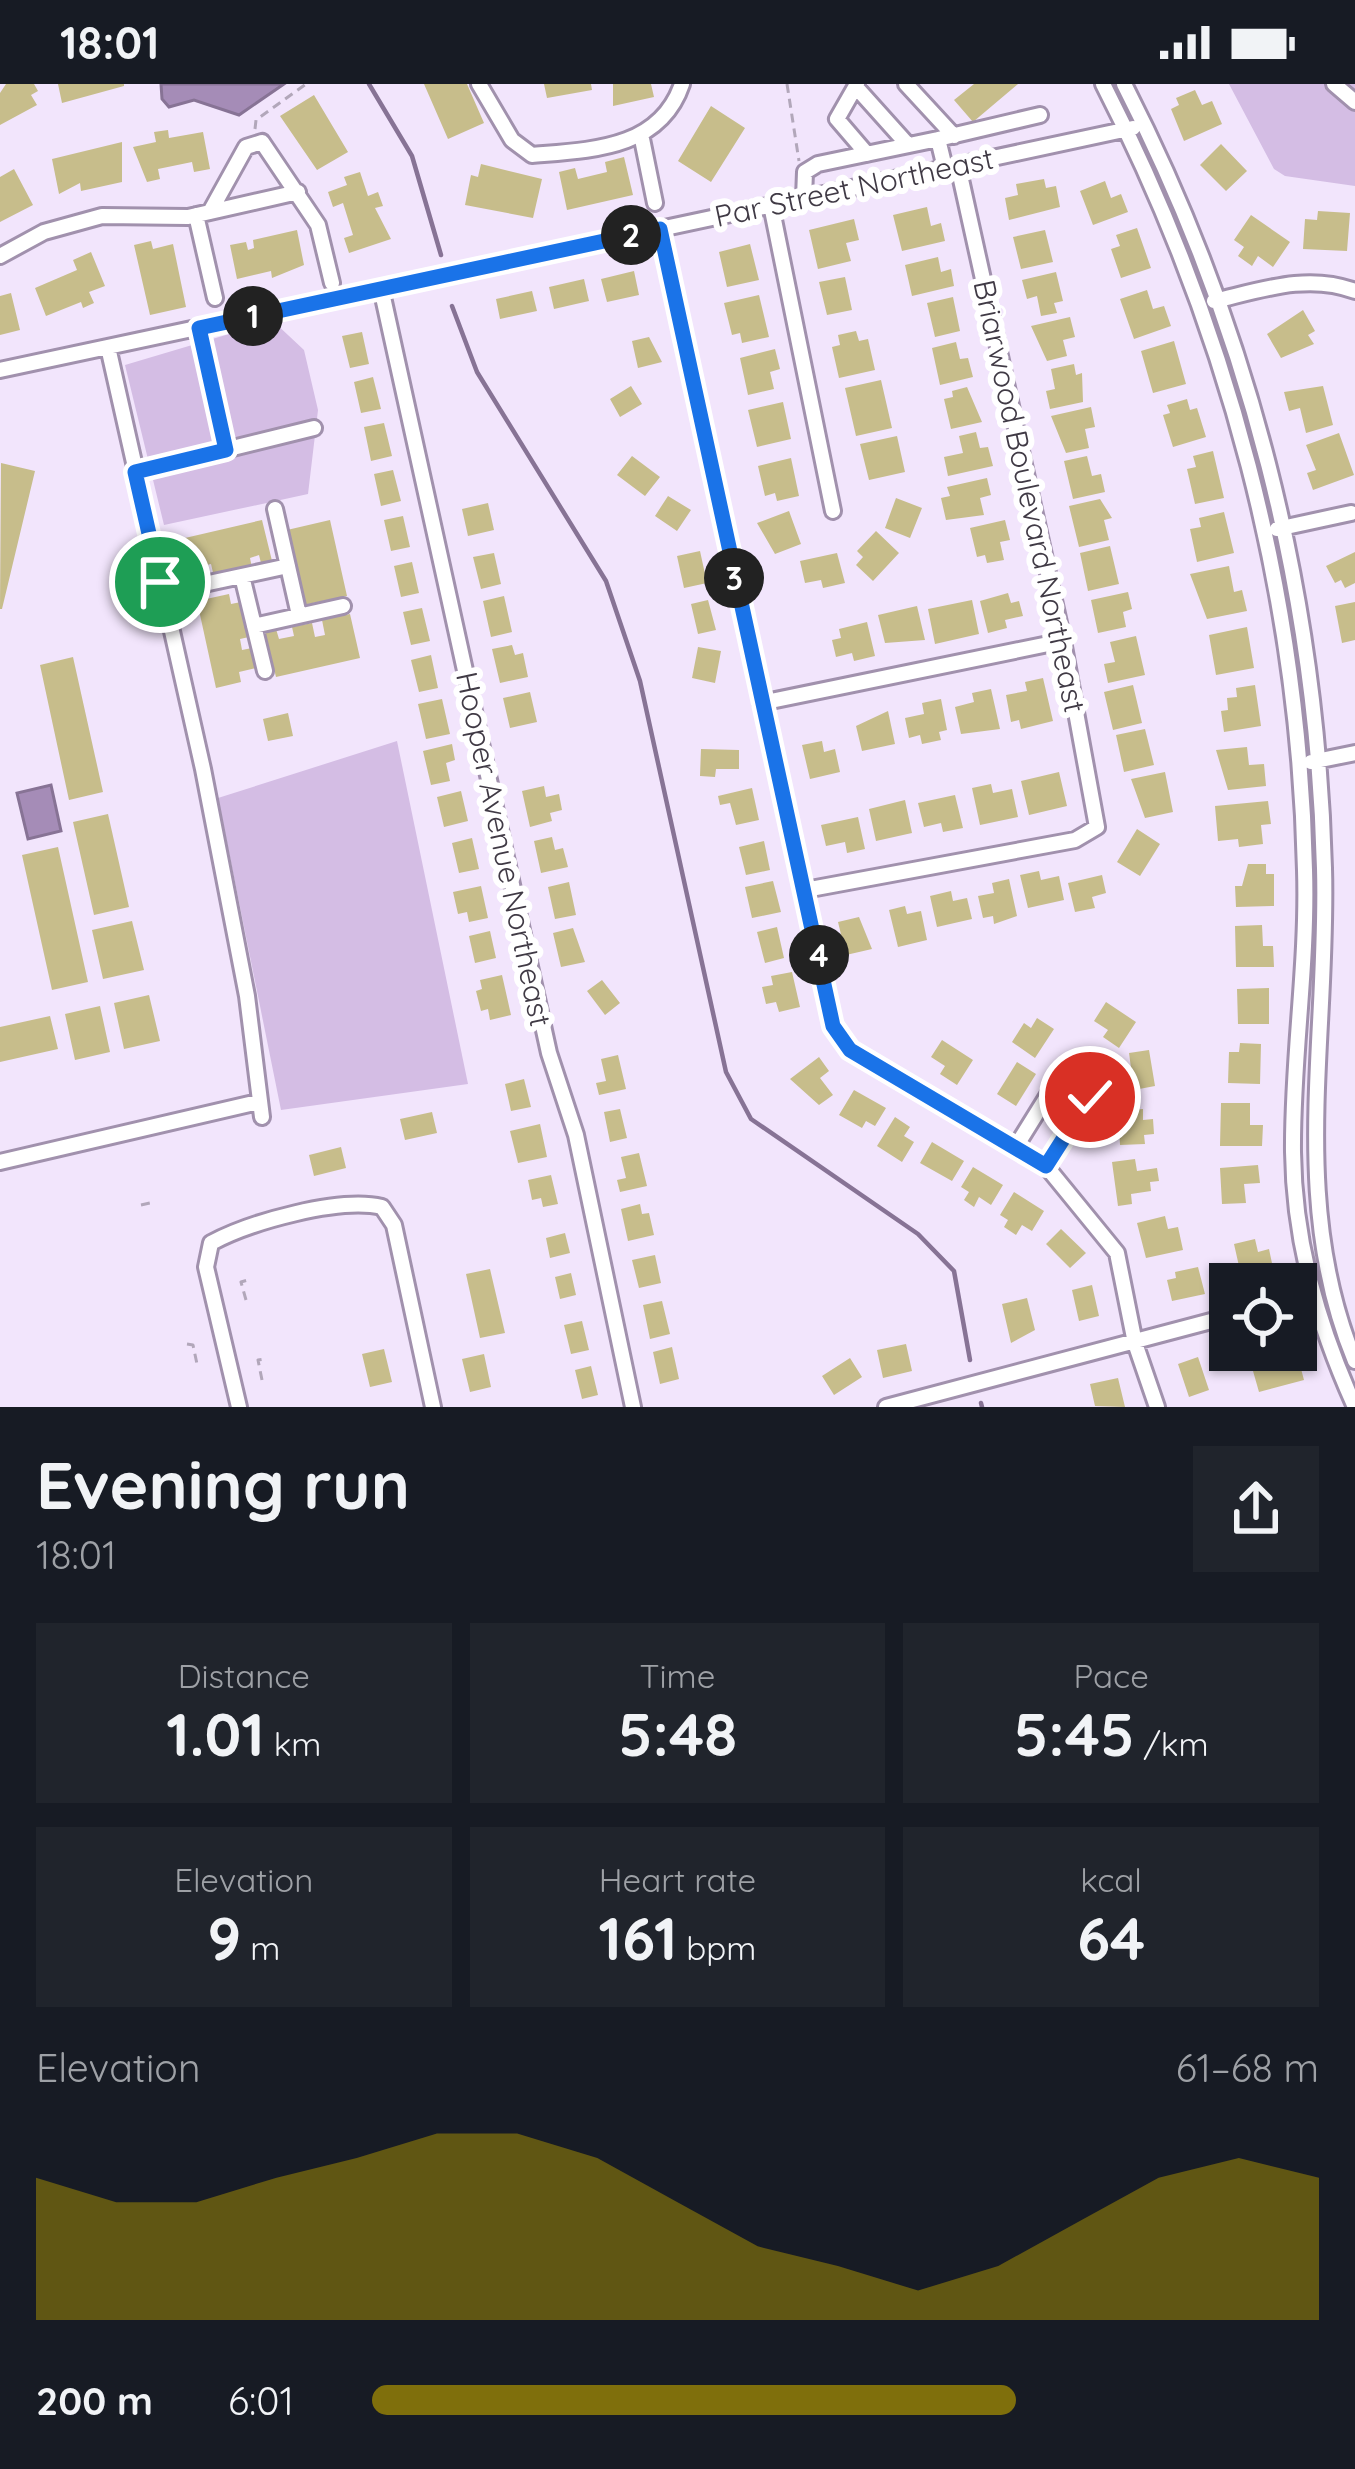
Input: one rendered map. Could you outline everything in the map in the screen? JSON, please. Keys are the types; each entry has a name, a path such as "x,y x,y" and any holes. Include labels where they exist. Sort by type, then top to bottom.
{"street":[{"path":"479,84 512,140 532,155 642,139 676,103 682,84"},
{"path":"906,84 946,137"},
{"path":"1102,84 1200,304 1266,531 1287,649 1300,764 1305,942 1293,1117 1301,1263"},
{"path":"1124,84 1219,300 1261,429 1284,527 1318,761 1324,942 1313,1184 1330,1290 1355,1361"},
{"path":"1334,84 1355,102"},
{"path":"867,154 837,119 856,86 908,145"},
{"path":"804,198 802,181 818,164 1040,115"},
{"name":"Par Street Northeast","path":"0,370 1144,124"},
{"name":"Briarwood Boulevard Northeast","path":"806,890 1075,840 1097,827 1063,641 946,137"},
{"path":"642,139 656,203"},
{"path":"214,298 203,214 246,147 257,142 271,151 318,225 332,283"},
{"path":"0,256 44,232 102,216 203,214 298,192"},
{"path":"771,205 832,511"},
{"path":"660,229 833,1026 850,1050 1046,1166 1117,1253 1135,1342 1157,1407"},
{"path":"1200,304 1304,282 1332,283 1355,292"},
{"name":"Hooper Avenue Northeast","path":"381,289 549,1053 576,1136 633,1407"},
{"path":"199,328 226,450"},
{"path":"0,1162 260,1110 247,996 108,347"},
{"path":"135,472 314,428"},
{"path":"1266,531 1353,517 1355,496"},
{"path":"275,508 299,615"},
{"path":"162,593 288,566"},
{"path":"242,576 265,671"},
{"path":"254,626 343,606"},
{"path":"760,703 1063,641"},
{"path":"1300,764 1355,753"},
{"path":"1305,942 1324,942"},
{"path":"1015,1148 1066,1066 1091,1061 1103,1080 1046,1166"},
{"path":"1293,1117 1313,1118"},
{"path":"239,1407 206,1267 211,1243 237,1229 361,1202 382,1208 394,1225 434,1407"},
{"path":"1317,1293 1330,1290"},
{"path":"886,1407 1209,1322"},
{"path":"1317,1324 1355,1406"}],"path":[{"path":"257,142 256,120 306,84"},
{"path":"787,84 802,181"},
{"path":"141,1205 150,1203"},
{"path":"246,1300 242,1282 248,1280"},
{"path":"188,1344 193,1345 197,1364"},
{"path":"262,1380 258,1360 264,1359"}],"shaded area":[{"path":"161,84 284,84 239,115 194,100 169,107 162,99"},
{"path":"1229,84 1355,84 1355,186 1285,176 1274,169"},
{"path":"273,321 304,350 318,410 308,494 164,525 125,365"},
{"path":"397,741 468,1084 281,1110 218,798"},
{"path":"51,785 61,831 28,839 17,793"}],"building":[{"path":"6,84 34,84 38,91 31,95 37,105 0,125 0,93"},
{"path":"58,84 124,84 124,86 62,103"},
{"path":"424,84 467,84 484,123 448,139"},
{"path":"544,84 591,84 592,90 547,98"},
{"path":"613,84 651,84 654,97 613,106"},
{"path":"974,84 1018,84 973,122 954,100"},
{"path":"1195,90 1202,105 1212,101 1222,124 1184,141 1171,109 1179,105 1176,98"},
{"path":"314,95 348,152 317,170 280,116"},
{"path":"711,106 745,128 711,182 678,161"},
{"path":"168,130 169,138 203,132 210,169 194,172 192,162 158,169 160,179 147,182 133,147 156,142 154,132"},
{"path":"122,142 122,182 81,191 80,183 59,194 52,159"},
{"path":"1221,144 1247,171 1226,191 1200,165"},
{"path":"624,157 633,195 567,210 559,172 575,168 578,179 607,172 605,162"},
{"path":"481,164 542,179 533,218 465,205 471,175 478,177"},
{"path":"14,169 33,205 0,222 0,177"},
{"path":"360,172 368,196 378,192 383,206 375,208 391,239 349,253 344,238 353,235 343,203 333,207 328,192 347,185 344,177"},
{"path":"1044,179 1046,188 1056,186 1060,207 1009,220 1005,198 1018,195 1016,184"},
{"path":"1105,181 1111,198 1121,194 1128,212 1093,225 1080,191"},
{"path":"927,207 931,226 941,223 945,241 902,251 893,215"},
{"path":"1318,211 1350,213 1347,251 1303,249 1305,219 1317,220"},
{"path":"1251,215 1290,242 1273,267 1258,256 1252,266 1238,256 1244,247 1234,240"},
{"path":"854,219 859,240 846,243 851,261 818,269 809,230"},
{"path":"1137,228 1151,268 1121,278 1111,249 1120,246 1116,235"},
{"path":"297,230 304,265 272,278 271,271 237,279 230,245 246,242 248,250 254,248 253,240"},
{"path":"1045,230 1053,262 1021,269 1013,237"},
{"path":"151,241 153,249 173,244 186,307 150,315 134,245"},
{"path":"750,244 759,280 727,287 719,252"},
{"path":"91,252 105,286 89,292 94,303 83,308 81,302 46,316 35,288 77,270 73,260"},
{"path":"938,257 941,272 951,269 954,286 912,296 905,265"},
{"path":"634,271 639,295 607,302 601,279"},
{"path":"1056,272 1063,301 1054,303 1057,313 1041,316 1037,296 1027,299 1022,280"},
{"path":"845,277 852,310 827,315 819,282"},
{"path":"584,279 589,301 554,309 549,287"},
{"path":"1147,290 1153,309 1164,306 1171,326 1134,339 1120,299"},
{"path":"532,291 537,311 500,319 496,299"},
{"path":"11,293 20,330 0,335 0,296"},
{"path":"759,295 769,337 742,343 740,333 732,335 724,303"},
{"path":"953,297 960,331 935,337 927,303"},
{"path":"1303,310 1315,331 1308,335 1314,344 1281,358 1267,334"},
{"path":"1070,317 1075,337 1063,340 1067,356 1047,361 1031,326"},
{"path":"856,331 859,341 868,339 875,370 839,378 832,347 840,345 838,335"},
{"path":"362,332 369,364 350,368 342,336"},
{"path":"649,337 662,362 638,368 632,341"},
{"path":"1174,341 1186,384 1153,393 1141,351"},
{"path":"956,342 960,359 968,358 973,377 940,385 932,348"},
{"path":"775,349 780,369 770,372 774,389 748,395 740,358"},
{"path":"1074,364 1076,375 1082,373 1083,402 1050,409 1046,391 1055,389 1051,369"},
{"path":"373,377 381,409 361,413 354,382"},
{"path":"881,380 892,428 856,436 845,388"},
{"path":"631,386 642,404 620,417 610,399"},
{"path":"1323,386 1333,425 1306,433 1300,408 1289,411 1284,392"},
{"path":"967,387 982,422 951,429 944,399"},
{"path":"1187,399 1190,410 1197,408 1206,437 1173,447 1163,415 1170,413 1167,405"},
{"path":"783,402 791,439 757,447 748,410"},
{"path":"1091,407 1095,427 1085,429 1089,448 1066,453 1051,416"},
{"path":"384,423 392,456 371,461 364,427"},
{"path":"976,432 980,448 988,447 993,466 948,476 944,457 963,453 959,436"},
{"path":"1339,433 1354,475 1313,490 1307,473 1316,470 1306,445"},
{"path":"897,436 905,472 869,480 860,444"},
{"path":"1213,451 1224,498 1195,504 1187,469 1196,467 1193,456"},
{"path":"632,456 660,477 645,496 617,475"},
{"path":"1087,456 1092,476 1101,474 1105,492 1073,499 1064,461"},
{"path":"791,458 799,496 777,501 775,493 765,496 758,466"},
{"path":"1,463 35,471 0,609"},
{"path":"393,470 401,501 381,506 374,474"},
{"path":"987,478 991,495 980,498 984,515 946,520 941,498 950,496 947,487"},
{"path":"668,496 691,510 677,531 655,516"},
{"path":"896,498 922,508 910,538 885,528"},
{"path":"1100,499 1112,518 1104,520 1109,540 1079,547 1069,506"},
{"path":"488,503 494,530 468,536 462,509"},
{"path":"789,511 801,544 775,554 757,523"},
{"path":"1224,512 1234,553 1197,562 1190,529 1201,527 1199,518"},
{"path":"403,516 410,547 391,551 384,520"},
{"path":"262,520 273,565 262,567 259,555 250,558 252,568 214,577 211,564 202,566 205,580 195,582 185,538"},
{"path":"330,520 347,596 303,605 287,530"},
{"path":"1005,520 1010,540 1000,542 1004,560 987,563 985,555 977,557 970,528"},
{"path":"876,531 899,553 873,581 856,565 863,557 857,551"},
{"path":"1110,546 1119,584 1088,591 1080,553"},
{"path":"700,551 707,583 684,588 677,556"},
{"path":"1355,552 1355,583 1345,588 1341,580 1335,583 1326,566"},
{"path":"494,553 501,584 481,589 473,557"},
{"path":"837,553 845,583 823,588 821,580 805,583 800,561"},
{"path":"412,562 419,593 401,597 394,566"},
{"path":"1229,566 1234,592 1242,590 1247,611 1207,619 1190,574"},
{"path":"1128,592 1132,609 1123,612 1126,627 1098,633 1091,600"},
{"path":"1008,593 1011,603 1019,601 1023,616 1005,620 1007,628 988,633 980,601"},
{"path":"229,594 231,604 241,602 249,637 240,639 242,650 252,648 256,668 239,672 241,682 216,688 197,601"},
{"path":"504,596 512,632 491,637 483,601"},
{"path":"708,600 716,630 698,634 691,604"},
{"path":"972,600 979,634 935,644 928,609"},
{"path":"1355,602 1355,640 1342,643 1335,606"},
{"path":"917,606 925,640 885,643 878,615"},
{"path":"422,608 430,641 411,645 403,612"},
{"path":"350,614 360,658 276,677 265,632 276,629 279,639 294,636 292,627 312,623 315,637 325,635 322,620"},
{"path":"867,622 875,656 854,661 852,653 836,657 832,640 841,638 839,629"},
{"path":"1247,627 1254,668 1216,675 1209,635"},
{"path":"1136,636 1145,675 1108,683 1104,664 1115,662 1110,642"},
{"path":"512,645 515,655 523,653 528,677 500,683 492,649"},
{"path":"698,647 721,651 715,683 692,678"},
{"path":"431,655 438,688 419,692 411,660"},
{"path":"73,657 103,792 69,800 40,665"},
{"path":"1043,678 1053,721 1021,729 1019,720 1011,722 1006,695 1027,691 1025,682"},
{"path":"1133,685 1142,723 1113,730 1104,692"},
{"path":"1255,685 1261,726 1224,732 1221,711 1228,710 1227,698 1237,697 1236,688"},
{"path":"991,689 1000,729 961,734 955,707 974,702 972,693"},
{"path":"530,692 537,722 510,728 503,698"},
{"path":"442,699 450,734 426,739 418,704"},
{"path":"941,699 947,730 939,732 941,740 922,744 920,735 909,738 905,718 924,714 922,703"},
{"path":"888,711 895,744 862,751 856,726"},
{"path":"288,713 293,736 268,741 263,719"},
{"path":"1145,729 1154,765 1124,772 1116,735"},
{"path":"822,741 824,752 835,749 840,772 810,779 802,745"},
{"path":"452,744 455,760 446,763 450,781 431,785 423,751"},
{"path":"1247,747 1249,765 1264,764 1266,786 1228,790 1216,750"},
{"path":"701,749 739,750 739,769 716,769 715,777 700,776"},
{"path":"1059,772 1067,806 1029,815 1021,781"},
{"path":"1165,772 1173,812 1145,818 1131,779"},
{"path":"991,784 993,793 1012,789 1018,817 980,825 972,788"},
{"path":"544,786 546,797 559,794 562,810 550,813 552,821 530,827 522,791"},
{"path":"752,788 759,820 736,825 730,803 720,805 718,796"},
{"path":"461,791 468,821 444,827 437,797"},
{"path":"955,795 963,828 943,832 941,823 924,827 918,803"},
{"path":"905,800 912,833 876,841 869,809"},
{"path":"1268,801 1271,824 1261,825 1263,844 1239,847 1238,839 1218,841 1215,806"},
{"path":"108,814 129,907 94,915 73,822"},
{"path":"858,817 865,849 847,853 845,842 826,846 821,825"},
{"path":"1137,829 1160,844 1140,876 1117,862"},
{"path":"552,837 555,850 563,848 568,867 541,873 534,841"},
{"path":"472,838 479,869 459,873 452,843"},
{"path":"764,841 770,870 746,875 739,847"},
{"path":"58,847 88,982 52,990 22,855"},
{"path":"1248,864 1266,864 1266,874 1274,874 1274,906 1236,907 1235,886 1242,886"},
{"path":"1039,871 1041,880 1059,876 1064,900 1028,908 1020,875"},
{"path":"1102,875 1106,893 1092,897 1095,908 1075,912 1068,883"},
{"path":"1009,879 1017,916 994,924 993,916 983,918 978,896 994,893 992,883"},
{"path":"773,881 781,912 752,918 745,887"},
{"path":"569,882 576,915 555,919 548,887"},
{"path":"481,886 488,918 469,922 467,912 458,914 453,892"},
{"path":"951,891 953,901 967,898 972,919 937,927 930,896"},
{"path":"905,906 907,914 921,911 927,940 898,947 889,910"},
{"path":"859,917 872,949 846,955 838,922"},
{"path":"132,921 144,970 103,979 92,930"},
{"path":"1262,925 1263,946 1273,946 1274,967 1236,967 1235,926"},
{"path":"777,927 784,958 765,963 757,932"},
{"path":"573,928 585,962 561,967 553,933"},
{"path":"490,931 496,958 475,963 469,936"},
{"path":"792,972 800,1007 779,1012 776,1002 766,1004 762,987 773,985 771,976"},
{"path":"502,975 511,1015 490,1020 488,1009 481,1011 476,991 482,989 480,980"},
{"path":"602,980 620,1003 605,1015 587,991"},
{"path":"1269,988 1269,1024 1238,1024 1237,989"},
{"path":"149,995 160,1041 124,1049 114,1003"},
{"path":"1106,1002 1136,1022 1119,1048 1103,1037 1108,1030 1094,1021"},
{"path":"100,1006 110,1052 75,1060 65,1014"},
{"path":"50,1016 58,1049 0,1062 0,1027"},
{"path":"1037,1018 1054,1029 1035,1058 1012,1042 1024,1023 1031,1028"},
{"path":"942,1040 973,1060 957,1085 940,1074 945,1066 931,1057"},
{"path":"1240,1043 1261,1044 1260,1084 1228,1083 1229,1052 1239,1052"},
{"path":"1149,1050 1155,1086 1134,1090 1129,1053"},
{"path":"618,1055 626,1089 599,1095 596,1083 606,1081 601,1059"},
{"path":"819,1057 829,1071 820,1078 833,1095 819,1105 790,1079"},
{"path":"1017,1062 1036,1074 1016,1106 997,1094"},
{"path":"524,1079 531,1107 511,1111 505,1084"},
{"path":"854,1090 886,1108 875,1126 866,1121 862,1128 839,1115"},
{"path":"1221,1103 1250,1103 1250,1125 1263,1125 1262,1146 1220,1146"},
{"path":"620,1109 627,1138 610,1142 604,1112"},
{"path":"1143,1109 1143,1120 1153,1119 1154,1134 1144,1135 1145,1144 1120,1145 1118,1111"},
{"path":"432,1112 437,1133 405,1140 400,1119"},
{"path":"895,1117 910,1127 904,1136 914,1142 902,1162 877,1146"},
{"path":"540,1124 547,1157 518,1163 510,1131"},
{"path":"932,1142 964,1161 952,1181 920,1163"},
{"path":"341,1147 346,1168 314,1176 309,1155"},
{"path":"639,1153 647,1186 620,1192 617,1180 626,1178 621,1157"},
{"path":"1135,1159 1137,1171 1157,1168 1159,1181 1150,1182 1151,1191 1131,1194 1132,1204 1118,1206 1112,1162"},
{"path":"1258,1165 1260,1183 1244,1184 1246,1203 1222,1204 1220,1168"},
{"path":"973,1167 1003,1185 991,1205 979,1197 974,1207 964,1200 969,1192 961,1187"},
{"path":"551,1175 558,1204 543,1207 541,1198 532,1200 528,1180"},
{"path":"1014,1192 1044,1211 1032,1231 1022,1225 1016,1235 1004,1227 1008,1220 1000,1215"},
{"path":"640,1204 642,1214 649,1213 654,1235 628,1241 621,1209"},
{"path":"1165,1216 1168,1229 1178,1227 1183,1250 1146,1258 1137,1223"},
{"path":"1061,1229 1086,1253 1070,1268 1046,1244"},
{"path":"565,1233 570,1253 550,1258 546,1238"},
{"path":"1255,1239 1258,1252 1269,1249 1272,1263 1238,1263 1234,1244"},
{"path":"655,1255 661,1283 639,1288 632,1260"},
{"path":"1198,1267 1205,1294 1172,1301 1167,1280 1176,1278 1175,1272"},
{"path":"490,1269 505,1333 480,1338 466,1274"},
{"path":"571,1273 576,1295 560,1299 555,1277"},
{"path":"1092,1285 1099,1316 1079,1321 1072,1290"},
{"path":"1027,1298 1035,1330 1011,1343 1002,1304"},
{"path":"662,1301 670,1334 650,1339 643,1305"},
{"path":"582,1321 589,1350 571,1354 564,1325"},
{"path":"906,1344 912,1371 883,1378 877,1350"},
{"path":"672,1347 679,1379 660,1384 653,1352"},
{"path":"384,1349 392,1382 370,1387 362,1354"},
{"path":"484,1354 491,1387 470,1392 462,1359"},
{"path":"1198,1357 1209,1390 1189,1397 1178,1364"},
{"path":"850,1358 862,1377 834,1395 822,1376"},
{"path":"591,1366 598,1395 582,1399 575,1370"},
{"path":"1253,1371 1302,1371 1304,1380 1259,1392"},
{"path":"1118,1378 1125,1407 1095,1406 1090,1384"}],"waterway":[{"path":"369,84 412,156 441,255"},
{"path":"452,306 477,372 606,581 640,681 726,1072 751,1119 918,1234 954,1271 970,1360"},
{"path":"981,1403 982,1407"}],"route":[{"path":"160,582 135,472 226,450 199,328 660,229 833,1026 850,1050 1046,1166 1090,1097"}]}
